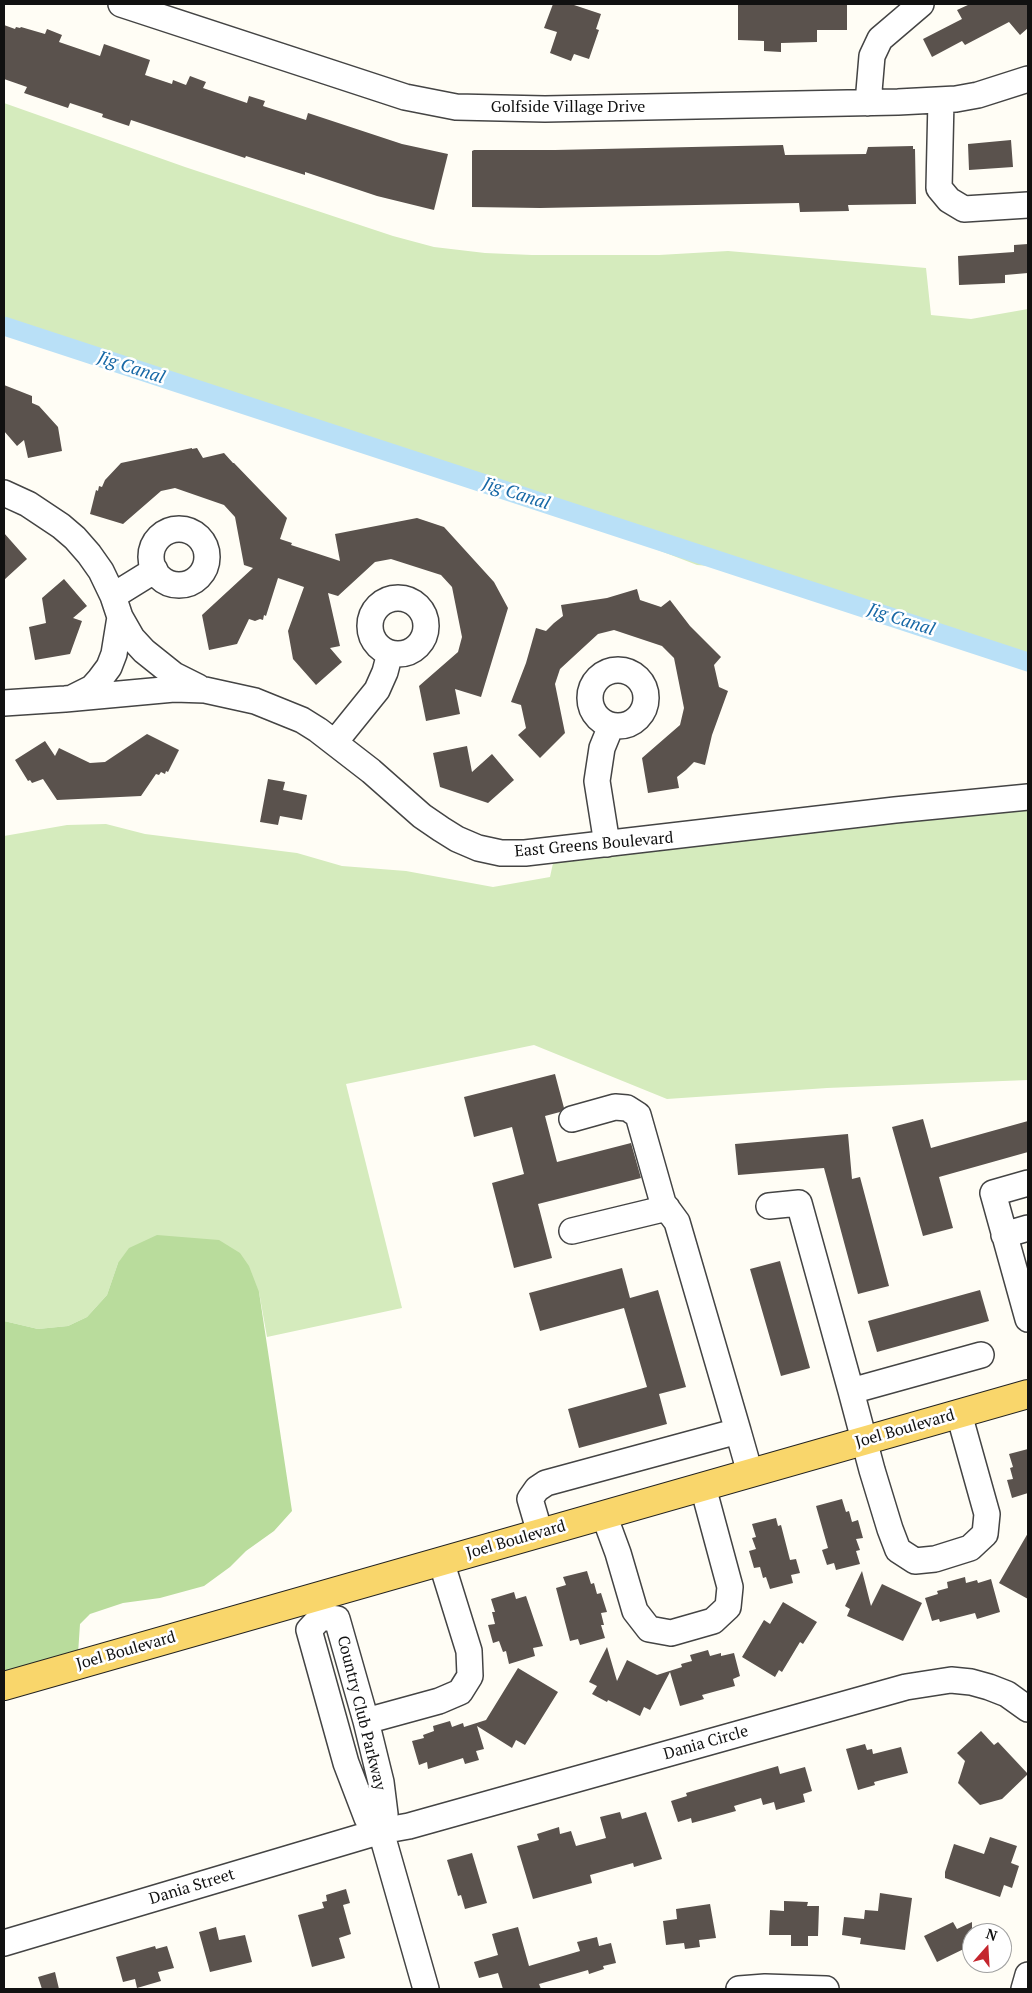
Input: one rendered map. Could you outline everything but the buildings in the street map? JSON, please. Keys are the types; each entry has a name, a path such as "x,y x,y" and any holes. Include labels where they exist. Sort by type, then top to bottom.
{"main road":[{"name":"Joel Boulevard","path":"4,1686 318,1607 441,1561 1028,1394"}],"street":[{"name":"Golfside Village Drive","path":"120,4 188,14 405,97 456,107 545,109 940,100 978,95 1028,79"},
{"path":"868,103 872,56 880,39 921,4"},
{"path":"940,100 939,188 949,200 964,209 1028,205"},
{"name":"East Greens Boulevard","path":"4,493 28,504 61,526 75,538 101,571 116,607 132,638 144,651 174,675 205,690"},
{"path":"4,703 65,699 79,696 92,688 109,667 114,654 116,607 155,570"},
{"path":"336,742 377,690 385,672 390,653"},
{"name":"East Greens Boulevard","path":"65,699 174,688 205,690 255,701 302,720 336,742 422,816 457,839 478,848 501,853 525,853 895,810 1028,797"},
{"path":"607,844 597,781 602,748 611,726"},
{"path":"572,1119 615,1107 628,1108 638,1116 663,1203 677,1222 750,1473"},
{"path":"1028,1183 993,1193 1028,1319"},
{"path":"769,1206 799,1203 852,1390 872,1470 898,1550 915,1560 935,1560 970,1548 985,1534 987,1514 959,1414"},
{"path":"572,1232 667,1208"},
{"path":"1004,1234 1028,1228"},
{"path":"852,1390 981,1355"},
{"path":"540,1533 530,1499 537,1489 546,1483 738,1431"},
{"path":"604,1515 618,1553 635,1611 649,1629 671,1633 713,1622 728,1607 730,1586 703,1487"},
{"path":"366,1721 439,1701 460,1692 470,1676 469,1651 441,1561"},
{"name":"Country Club Parkway","path":"380,1826 367,1818 346,1763 309,1630 318,1607 337,1619 366,1721 381,1782 385,1814 380,1826 426,1989"},
{"name":"Dania Circle","path":"380,1826 410,1826 930,1682 952,1680 990,1686 1007,1694 1028,1709"},
{"name":"Dania Street","path":"4,1943 380,1826"},
{"path":"1024,1989 1028,1975"},
{"path":"739,1989 765,1987 826,1989"}],"green space":[{"path":"4,103 185,167 393,236 434,247 485,253 532,255 659,255 728,251 926,268 931,315 971,319 1028,309 1028,660 753,565 722,567 697,565 562,513 4,322"},
{"path":"1028,793 1028,1080 827,1088 667,1099 534,1045 346,1084 402,1308 267,1337 259,1292 118,1263 107,1295 87,1317 68,1326 38,1329 4,1321 4,836 67,825 106,824 145,834 297,853 342,866 406,871 493,887 550,877 555,854"},
{"path":"157,1235 219,1240 240,1253 249,1266 259,1292 292,1511 274,1531 246,1551 230,1567 204,1586 160,1598 123,1603 90,1614 80,1624 78,1654 4,1675 4,1321 38,1329 68,1326 87,1317 107,1295 118,1263 129,1248"}],"waterway":[{"name":"Jig Canal","path":"4,326 1028,662"}]}
